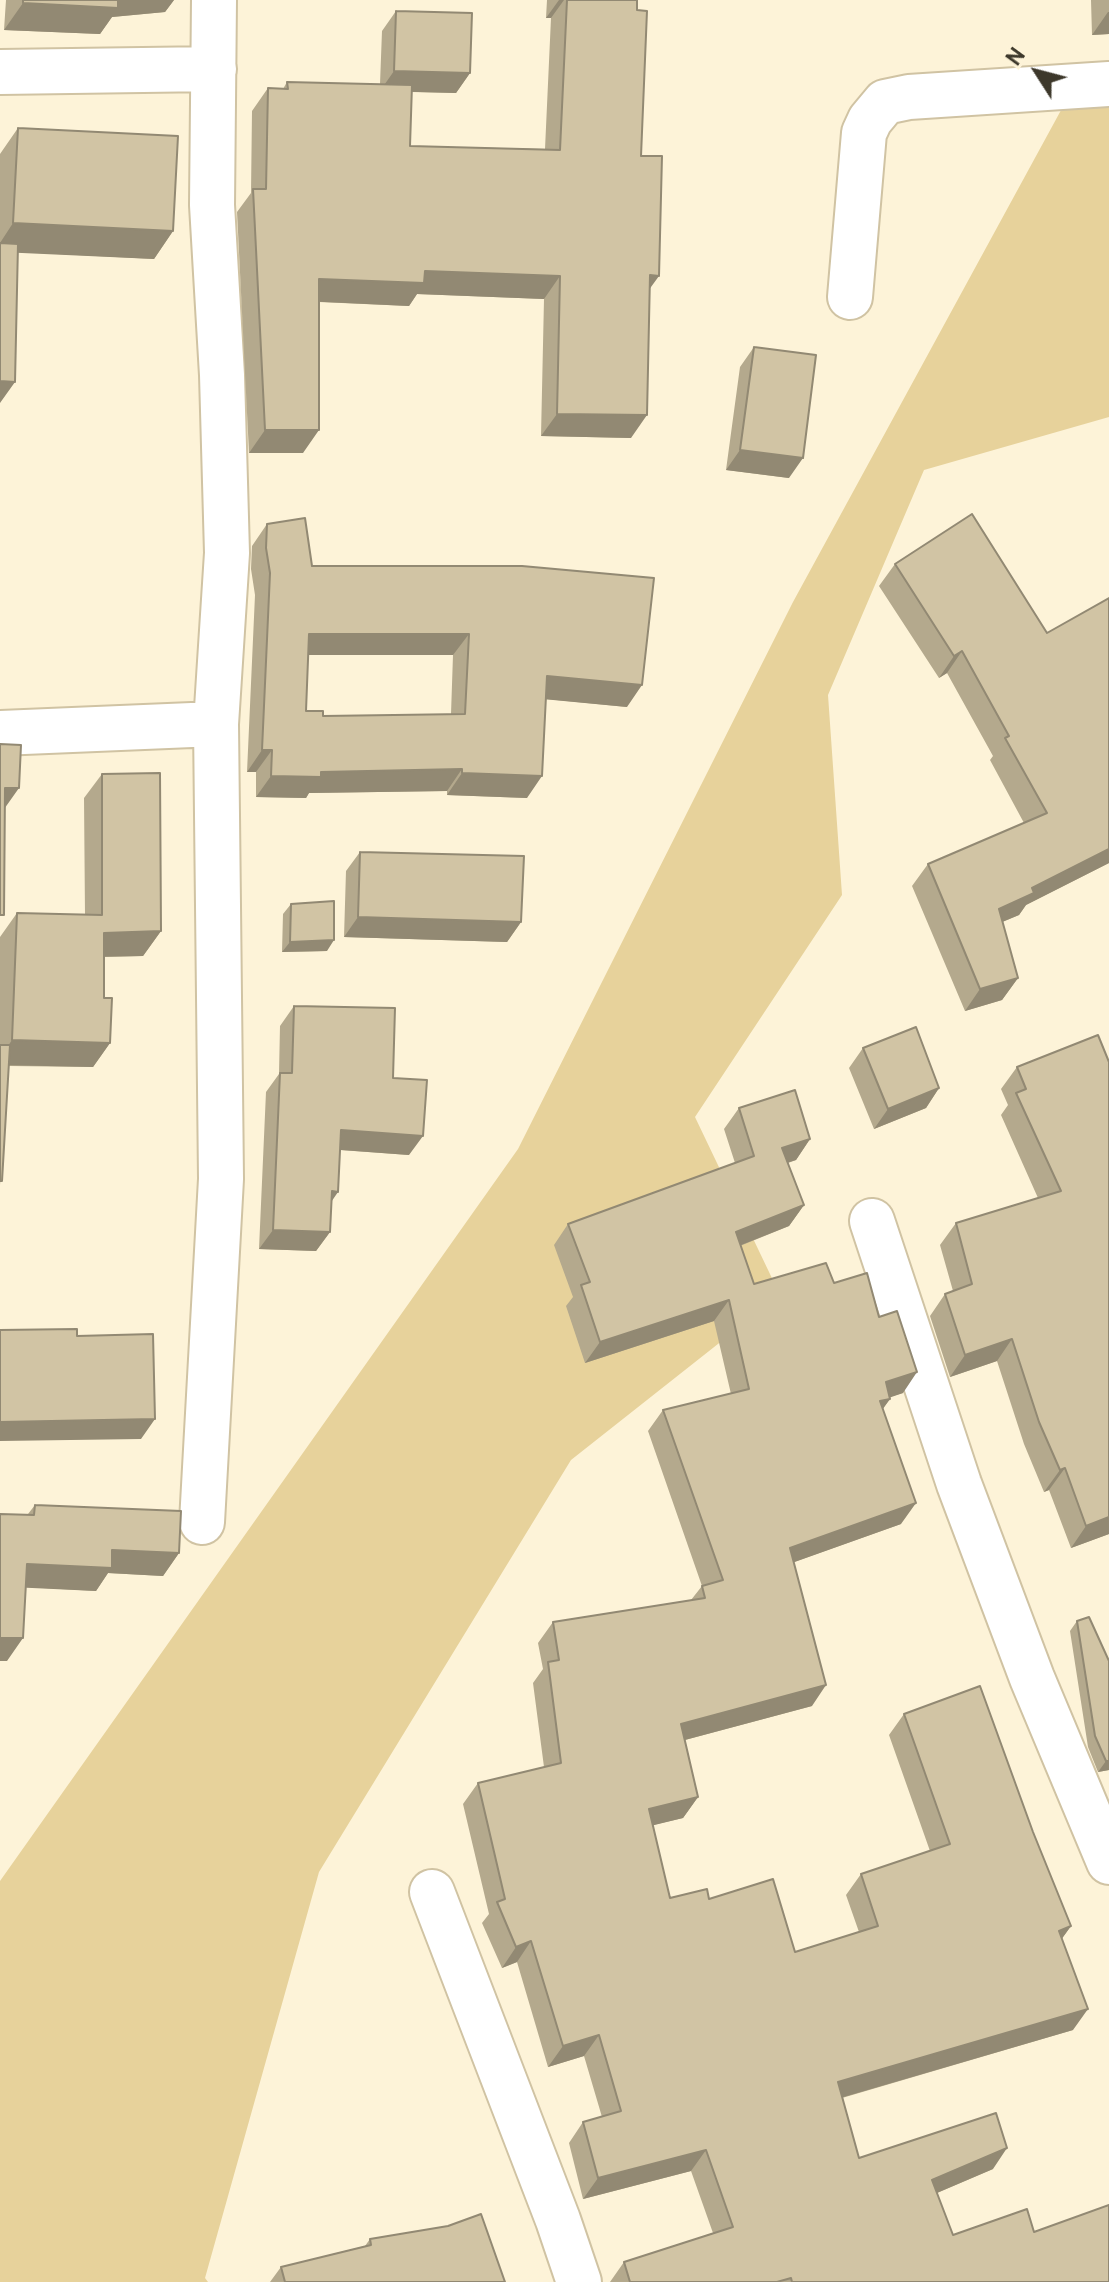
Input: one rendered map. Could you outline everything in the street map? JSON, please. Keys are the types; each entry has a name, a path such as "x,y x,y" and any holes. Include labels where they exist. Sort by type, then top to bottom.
{"street":[{"path":"202,1522 221,1179 216,724 227,553 222,375 212,205 214,0"},
{"path":"0,72 214,69"},
{"path":"850,297 864,133 885,102 909,97 1109,84"},
{"path":"0,733 216,724"},
{"path":"872,1221 959,1484 1032,1678 1109,1862"},
{"path":"432,1892 579,2282"}],"shaded area":[{"path":"1109,84 1109,417 924,470 828,695 842,895 695,1117 780,1295 571,1460 319,1872 205,2278 208,2282 0,2282 0,1881 518,1149 793,602 1072,90"}],"building":[{"path":"23,0 118,0 118,8 23,3"},
{"path":"567,0 637,0 637,10 647,11 641,156 662,156 659,276 650,275 647,415 557,414 560,276 425,271 424,283 319,279 319,430 265,430 253,189 266,189 268,88 288,89 287,82 412,85 410,146 560,150"},
{"path":"396,11 472,13 470,73 394,71"},
{"path":"18,128 178,136 173,231 13,223"},
{"path":"0,243 18,244 15,382 0,381"},
{"path":"754,347 816,355 803,458 740,450"},
{"path":"972,514 1047,633 1109,598 1109,849 1032,888 1034,893 999,909 1018,978 980,989 928,864 1047,813 962,651 954,656 895,564"},
{"path":"305,518 312,566 522,566 654,578 642,685 547,676 542,776 462,773 462,769 321,772 321,777 271,776 272,750 262,750 270,573 266,548 267,524","holes":["309,634 469,634 465,714 323,716 323,711 306,711"]},
{"path":"0,744 21,745 19,788 5,788 4,915 0,915"},
{"path":"160,773 161,931 104,933 104,998 112,998 110,1043 12,1040 17,913 102,915 102,774"},
{"path":"360,852 524,856 521,922 358,917"},
{"path":"334,901 334,940 290,942 291,904"},
{"path":"294,1006 395,1008 393,1078 427,1080 423,1136 341,1130 338,1192 332,1191 330,1232 273,1230 280,1073 292,1073"},
{"path":"916,1027 939,1088 888,1109 863,1048"},
{"path":"1098,1035 1109,1062 1109,1517 1086,1526 1065,1468 1060,1470 1039,1422 1012,1339 965,1355 945,1294 972,1284 956,1223 1061,1191 1016,1093 1026,1089 1017,1067"},
{"path":"0,1045 10,1045 2,1181 0,1181"},
{"path":"795,1090 810,1139 782,1148 804,1205 736,1232 754,1284 826,1263 834,1283 867,1273 879,1317 897,1311 917,1372 886,1382 890,1399 880,1401 916,1503 790,1548 826,1685 681,1724 698,1797 649,1809 670,1898 707,1889 709,1899 773,1879 795,1952 878,1926 861,1874 950,1844 904,1714 980,1686 1071,1926 1059,1931 1088,2009 838,2082 859,2158 996,2113 1007,2148 932,2180 953,2235 1027,2209 1034,2232 1109,2205 1109,2282 792,2282 791,2278 777,2282 630,2282 624,2262 733,2227 706,2150 598,2178 583,2122 621,2111 599,2035 563,2046 531,1941 516,1947 497,1902 505,1899 478,1783 561,1763 548,1662 559,1660 553,1622 705,1598 702,1586 723,1580 663,1410 749,1389 729,1300 600,1342 581,1285 590,1282 568,1224 754,1156 739,1108"},
{"path":"77,1329 77,1336 153,1334 155,1419 0,1422 0,1330"},
{"path":"35,1505 181,1511 179,1553 112,1550 112,1568 27,1564 23,1638 0,1638 0,1514 34,1515"},
{"path":"1089,1617 1109,1661 1109,1761 1106,1761 1095,1736 1077,1621"},
{"path":"481,2214 505,2282 285,2282 281,2267 371,2245 370,2239 448,2226"}]}
